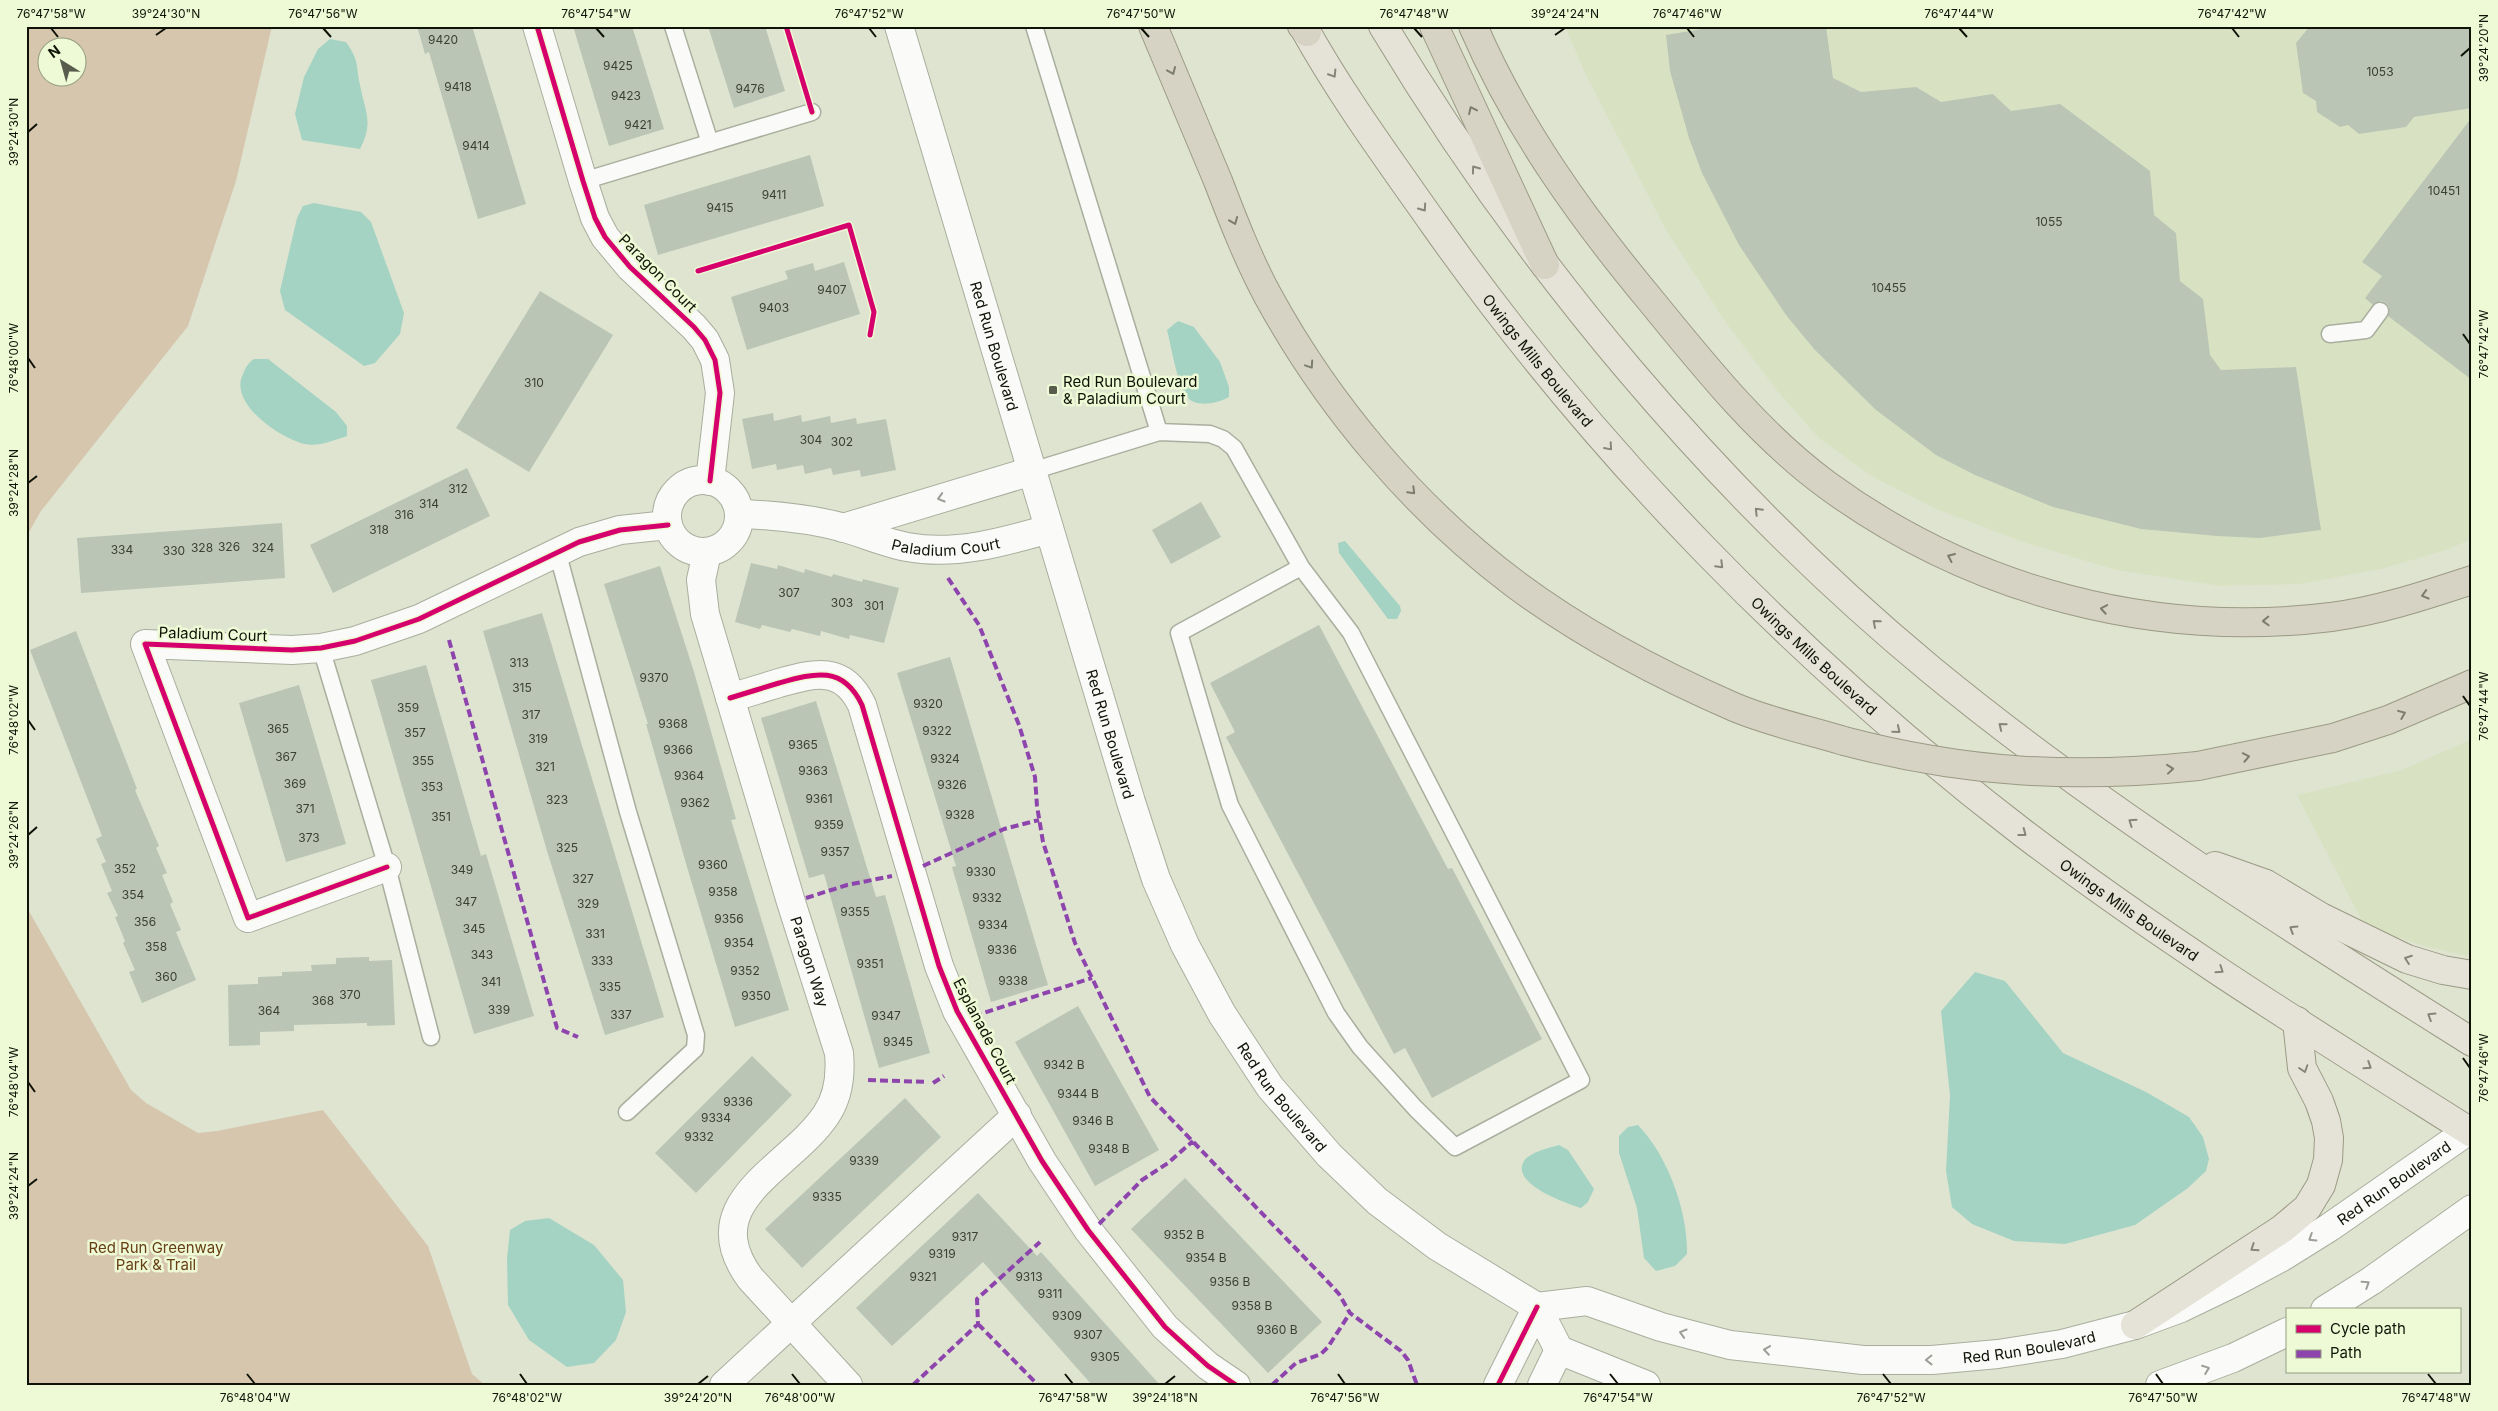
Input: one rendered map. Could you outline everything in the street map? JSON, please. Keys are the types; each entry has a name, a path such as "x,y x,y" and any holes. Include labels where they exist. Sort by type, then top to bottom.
{"highway":[{"path":"1153,26 1245,248 1267,295 1296,344 1330,394 1398,476 1472,548 1514,583 1557,614 1666,676 1737,708 1844,741 1894,754 1951,764 2049,773 2143,772 2198,766 2333,738 2388,720 2472,684"},
{"path":"1434,26 1545,265"},
{"path":"1474,26 1524,126 1574,203 1632,279 1715,378 1756,422 1819,478 1866,511 1908,535 1949,556 1992,574 2094,607 2147,616 2196,620 2241,622 2333,616 2385,607 2472,580"}],"main road":[{"path":"1383,26 1461,149 1545,265 1684,432 1749,502 1858,607 1930,669 2016,737 2172,850 2472,1042"},
{"name":"Owings Mills Boulevard","path":"1304,28 1408,188 1472,279 1610,449 1766,611 1847,687 1950,775 2023,832 2121,904 2297,1021 2470,1131"},
{"path":"2172,850 2266,884 2330,921 2407,959 2443,970 2472,975"},
{"path":"2135,1325 2282,1229 2307,1208 2320,1185 2328,1160 2329,1138 2326,1121 2319,1101 2302,1068 2297,1021"}],"street":[{"name":"Paragon Court","path":"537,26 583,181 595,218 605,237 630,267 694,327 712,352 717,368 720,393 710,481"},
{"name":"Red Run Boulevard","path":"899,26 1156,879 1185,945 1226,1021 1288,1109 1351,1177 1384,1206 1437,1246 1537,1307 1587,1301 1661,1327 1730,1345 1863,1360 1932,1360 1998,1354 2062,1344 2135,1325 2181,1308 2282,1257 2330,1227 2470,1131"},
{"name":"Paladium Court","path":"842,528 1032,471"},
{"path":"710,481 718,483 730,492 738,506 739,514 735,532 724,546 707,552 698,552 682,546 670,533 667,512 670,501 677,491 692,482 710,481"},
{"name":"Paladium Court","path":"739,514 768,515 842,528 907,547 938,549 1000,543 1049,529"},
{"name":"Paladium Court","path":"387,867 248,918 145,644 292,650 322,648 387,632 419,619 579,542 620,530 668,525"},
{"name":"Paragon Way","path":"707,552 702,580 705,614 839,1053 841,1074 836,1095 828,1114 816,1128 752,1188 738,1207 733,1226 733,1244 738,1263 750,1278 848,1385"},
{"name":"Esplanade Court","path":"730,698 806,675 821,673 836,676 856,694 862,705 948,991 1066,1200 1140,1298 1186,1348 1236,1385"},
{"path":"724,1385 1017,1115"},
{"path":"2328,1308 2371,1281 2472,1209"},
{"path":"1537,1307 1559,1350 1646,1385"},
{"path":"1498,1385 1537,1307"},
{"path":"2160,1385 2233,1358 2286,1332"},
{"path":"1542,1385 1559,1350"}],"lane":[{"path":"673,26 710,143"},
{"path":"1034,26 1160,432"},
{"path":"583,181 812,112"},
{"path":"2330,334 2366,330 2380,310"},
{"path":"1032,471 1160,432 1210,434 1222,438 1234,448 1301,567 1351,633 1582,1080 1455,1147 1416,1109 1366,1054 1336,1013 1230,805 1179,633 1301,567"},
{"path":"557,551 628,812 696,1035 695,1049 627,1112"},
{"path":"322,648 387,867 431,1037"}],"shaded area":[{"path":"1565,26 2472,26 2472,539 2443,551 2381,569 2300,584 2221,586 2116,570 2023,542 1936,509 1871,476 1819,438 1778,392 1727,324 1666,230 1584,71"},
{"path":"2472,739 2472,957 2424,946 2365,927 2297,795 2402,770"}],"green space":[{"path":"26,26 272,26 236,181 188,326 41,511 26,537"},
{"name":"Red Run Greenway Park & Trail","path":"26,906 131,1090 146,1103 198,1133 323,1110 428,1246 472,1374 485,1385 26,1385"}],"water":[{"path":"330,39 346,42 356,63 367,117 367,131 360,149 302,140 295,114 304,77 318,49"},
{"path":"314,203 361,212 371,222 404,313 400,334 375,363 364,366 285,310 280,291 297,218 303,206"},
{"path":"1178,321 1194,327 1220,362 1229,387 1229,397 1214,403 1202,404 1192,401 1184,393 1167,330"},
{"path":"254,359 268,359 336,412 347,426 347,436 322,444 304,444 288,438 257,416 248,406 242,395 240,385 247,365"},
{"path":"1345,541 1400,606 1401,611 1397,619 1388,619 1339,553 1338,543"},
{"path":"1975,972 2005,981 2063,1053 2146,1092 2189,1117 2203,1137 2209,1159 2206,1171 2188,1188 2135,1225 2065,1244 2014,1241 1972,1224 1952,1207 1946,1171 1950,1095 1941,1011"},
{"path":"1638,1125 1649,1138 1667,1168 1684,1220 1687,1254 1675,1266 1656,1271 1644,1258 1637,1208 1619,1153 1619,1136 1628,1127"},
{"path":"1559,1145 1568,1150 1594,1189 1588,1202 1581,1208 1553,1197 1532,1185 1525,1177 1522,1169 1524,1161 1531,1155"},
{"path":"549,1218 594,1245 623,1280 626,1312 616,1340 594,1363 567,1367 529,1340 508,1305 507,1259 510,1230 525,1221"}],"building":[{"path":"417,26 472,26 526,204 478,219 429,52 425,54"},
{"path":"573,26 632,26 664,129 609,146"},
{"path":"708,26 765,26 785,91 734,108"},
{"path":"1720,26 1826,26 1833,78 1861,92 1916,87 1941,102 1993,94 2011,111 2060,104 2150,171 2154,215 2176,233 2180,281 2203,299 2210,355 2221,370 2296,367 2321,530 2260,538 2217,536 2141,529 2053,507 1975,475 1936,455 1876,410 1814,349 1786,315 1739,245 1702,173 1689,138 1670,71 1666,35"},
{"path":"2310,26 2472,26 2472,108 2414,117 2406,127 2359,134 2348,125 2340,127 2317,112 2316,101 2303,93 2296,43"},
{"path":"2472,117 2472,380 2388,316 2389,307 2386,303 2381,301 2373,305 2365,298 2382,276 2362,262"},
{"path":"810,155 824,206 658,255 644,205"},
{"path":"844,262 860,314 747,350 731,297 788,279 785,271 813,263 815,271"},
{"path":"540,291 613,335 529,472 456,428"},
{"path":"773,413 774,421 801,415 802,422 830,416 831,423 856,418 857,424 886,419 896,470 861,477 860,470 833,475 831,468 805,474 803,465 777,470 776,464 752,469 742,419"},
{"path":"467,468 490,516 333,593 310,545"},
{"path":"1201,502 1221,537 1171,564 1152,530"},
{"path":"282,523 285,578 81,593 77,538"},
{"path":"751,563 777,569 778,565 804,573 805,569 832,577 833,574 862,582 863,579 899,588 884,643 850,635 849,639 821,631 820,636 792,629 790,632 762,625 760,629 735,622"},
{"path":"660,566 694,672 736,819 731,820 789,1010 735,1027 646,724 648,724 604,584"},
{"path":"542,613 664,1017 605,1035 547,851 483,631"},
{"path":"1319,625 1448,869 1452,868 1542,1039 1432,1098 1405,1048 1394,1054 1226,737 1235,732 1210,683"},
{"path":"76,631 137,789 135,790 159,846 156,848 167,873 162,875 173,902 170,904 181,930 176,932 196,980 142,1003 129,972 135,970 123,943 125,941 115,917 118,916 107,893 112,891 101,864 106,862 96,839 102,836 30,650"},
{"path":"950,657 1048,985 991,1002 952,867 956,866 897,673"},
{"path":"426,665 481,856 486,854 534,1016 474,1034 371,680"},
{"path":"299,685 346,844 286,862 239,703"},
{"path":"816,701 876,897 885,895 930,1053 879,1068 824,874 809,878 761,718"},
{"path":"369,957 369,961 392,960 395,1025 367,1026 367,1023 294,1025 294,1031 260,1032 260,1045 229,1046 228,985 258,984 258,977 282,976 282,972 312,971 311,965 336,964 336,958"},
{"path":"1078,1006 1159,1150 1095,1186 1015,1042"},
{"path":"752,1056 792,1095 696,1193 655,1153"},
{"path":"905,1098 941,1137 802,1268 765,1229"},
{"path":"1185,1178 1322,1322 1268,1373 1131,1229"},
{"path":"978,1193 1037,1256 1041,1252 1160,1385 1092,1385 983,1262 892,1346 856,1308"}],"marked path":[{"path":"948,578 979,625 1019,725 1035,777 1037,806 1043,842 1075,943 1150,1097 1329,1283 1339,1294 1350,1313 1401,1351 1408,1360 1417,1385"},
{"path":"449,640 557,1028 578,1037"},
{"path":"923,866 1004,829 1039,820"},
{"path":"806,898 847,885 892,876"},
{"path":"974,1016 1092,978"},
{"path":"933,1083 944,1076"},
{"path":"868,1080 928,1082"},
{"path":"1099,1224 1142,1180 1168,1163 1193,1141"},
{"path":"913,1385 978,1324 977,1299 1040,1242"},
{"path":"1272,1385 1296,1363 1321,1354 1328,1347 1350,1313"},
{"path":"978,1324 1038,1385"}],"cycle path":[{"path":"537,26 583,181 595,218 605,237 630,267 694,327 705,340 715,360 720,393 710,481"},
{"path":"786,26 812,112"},
{"path":"698,271 849,225 874,312 870,335"},
{"path":"387,867 248,918 145,644 292,650 321,648 355,641 419,619 579,542 620,530 668,525"},
{"path":"730,698 792,679 816,675 827,675 837,678 846,683 854,692 862,705 939,966 957,1011 1042,1161 1088,1230 1165,1327 1208,1366 1236,1385"},
{"path":"1498,1385 1537,1307"}],"place":[{"name":"Red Run Boulevard & Paladium Court","path":"1053,390"}]}
